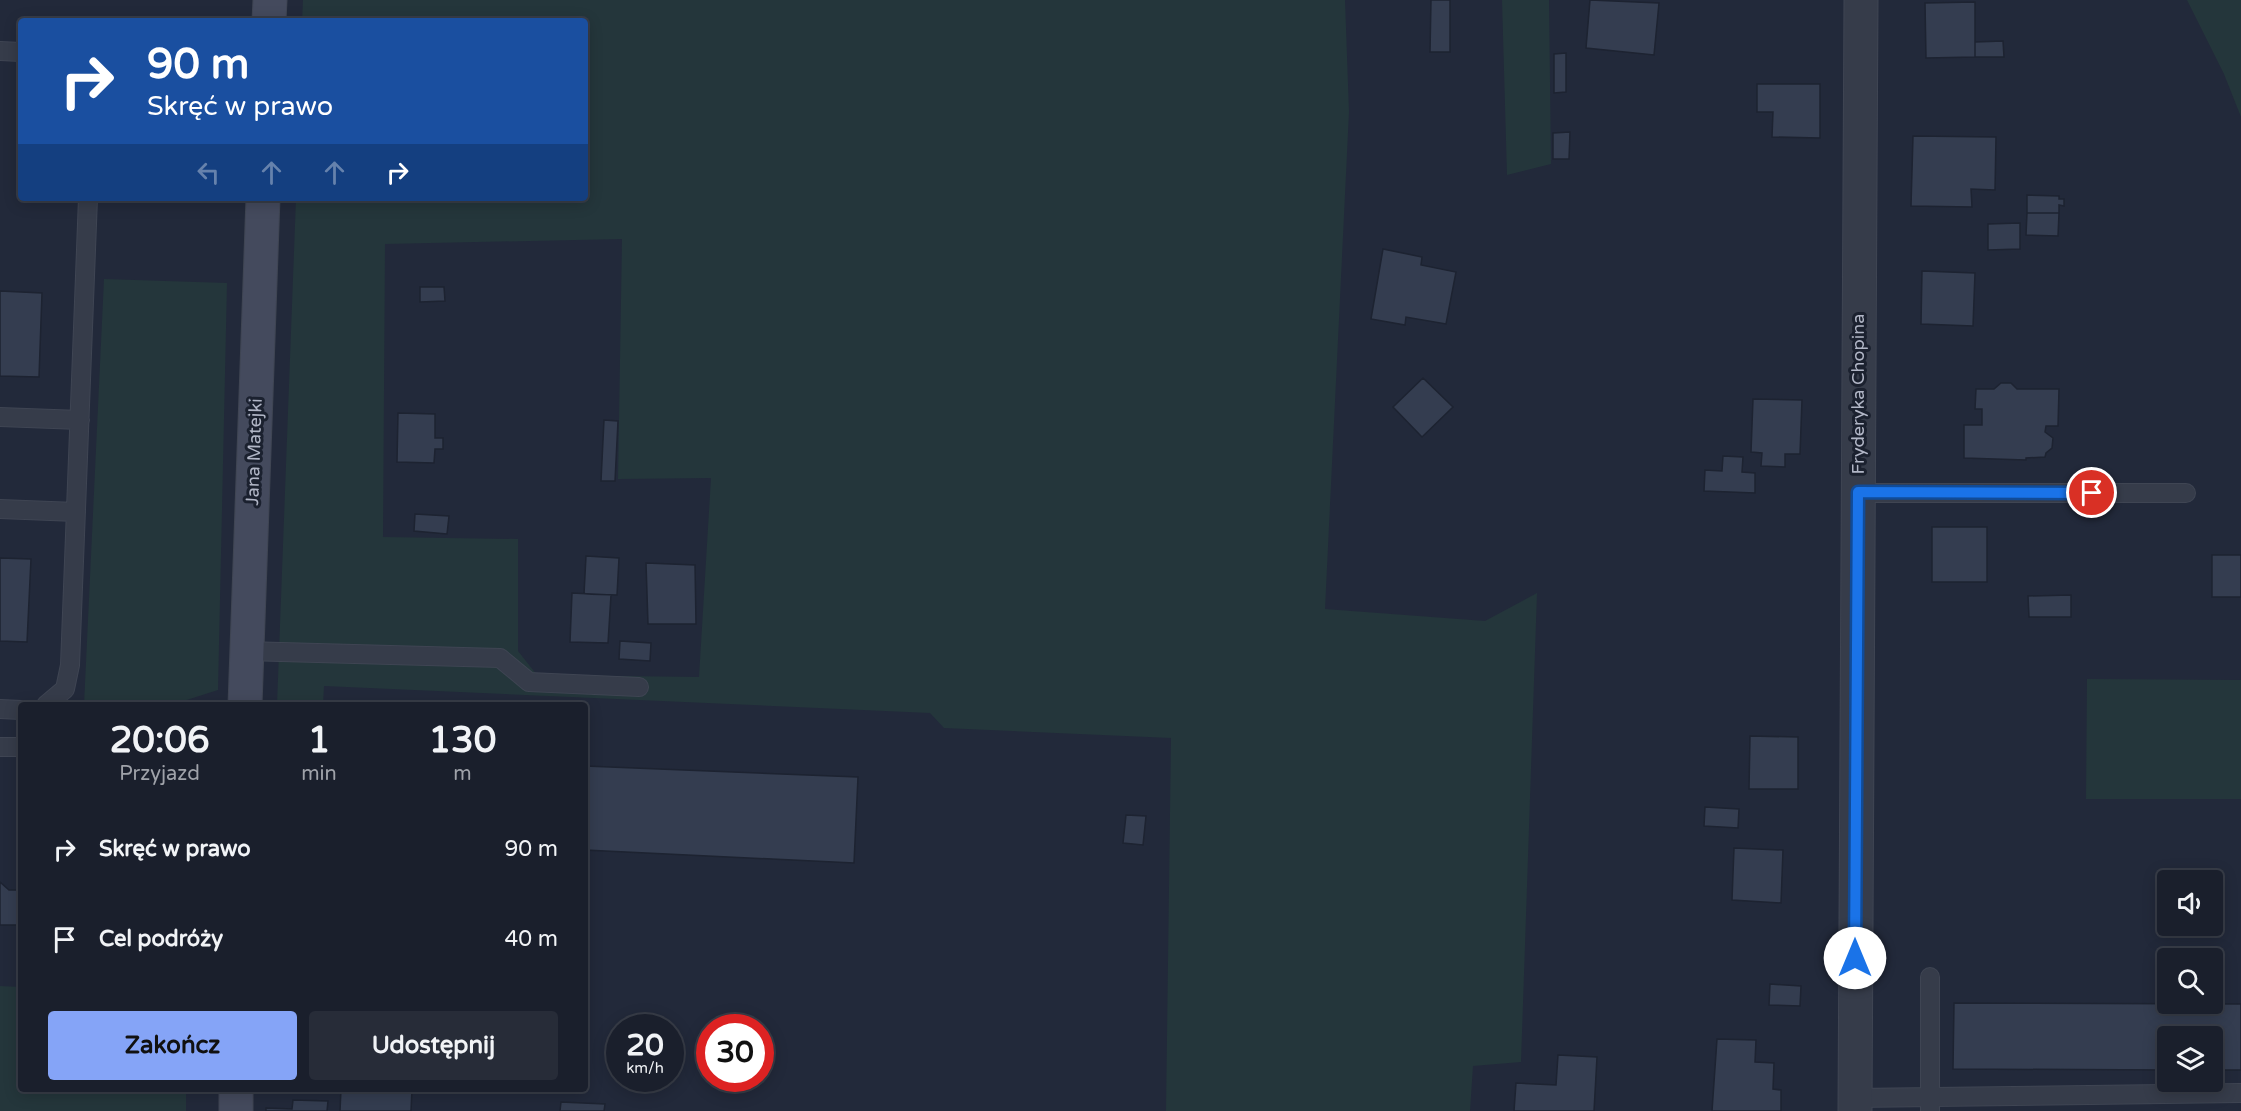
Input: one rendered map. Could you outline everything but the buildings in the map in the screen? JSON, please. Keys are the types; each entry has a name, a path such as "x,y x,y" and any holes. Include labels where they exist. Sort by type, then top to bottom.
{"street":[{"path":"269,18 270,0"},
{"name":"Fryderyka Chopina","path":"1855,1105 1861,0"},
{"name":"Jana Matejki","path":"245,702 263,201"},
{"path":"236,1092 236,1111"}],"lane":[{"path":"0,51 18,52"},
{"path":"50,702 65,690 70,665 88,201"},
{"path":"0,417 80,420"},
{"path":"1858,492 2186,493"},
{"path":"0,509 76,512"},
{"path":"247,651 500,658 529,682 639,687"},
{"path":"0,709 18,710"},
{"path":"0,747 18,747"},
{"path":"1930,977 1930,1105"},
{"path":"1855,1105 1930,1105 2241,1094"}],"shaded area":[{"path":"303,0 1345,0 1349,112 1325,609 1485,621 1537,593 1521,1062 1473,1066 1470,1111 1166,1111 1171,738 944,728 930,713 324,686 323,702 277,702 296,201 588,201 588,18 302,18","holes":["622,239 618,479 711,478 699,677 537,675 518,651 518,539 383,537 385,244"]},
{"path":"1502,0 1549,0 1551,164 1507,175"},
{"path":"2187,0 2241,0 2241,117 2224,74"},
{"path":"104,279 227,283 218,690 180,702 84,702"},
{"path":"2087,679 2241,680 2241,799 2086,799"},
{"path":"0,986 18,987 18,1092 186,1092 186,1111 0,1111"}],"route":[{"path":"1855,958 1858,492 2092,493"}]}
